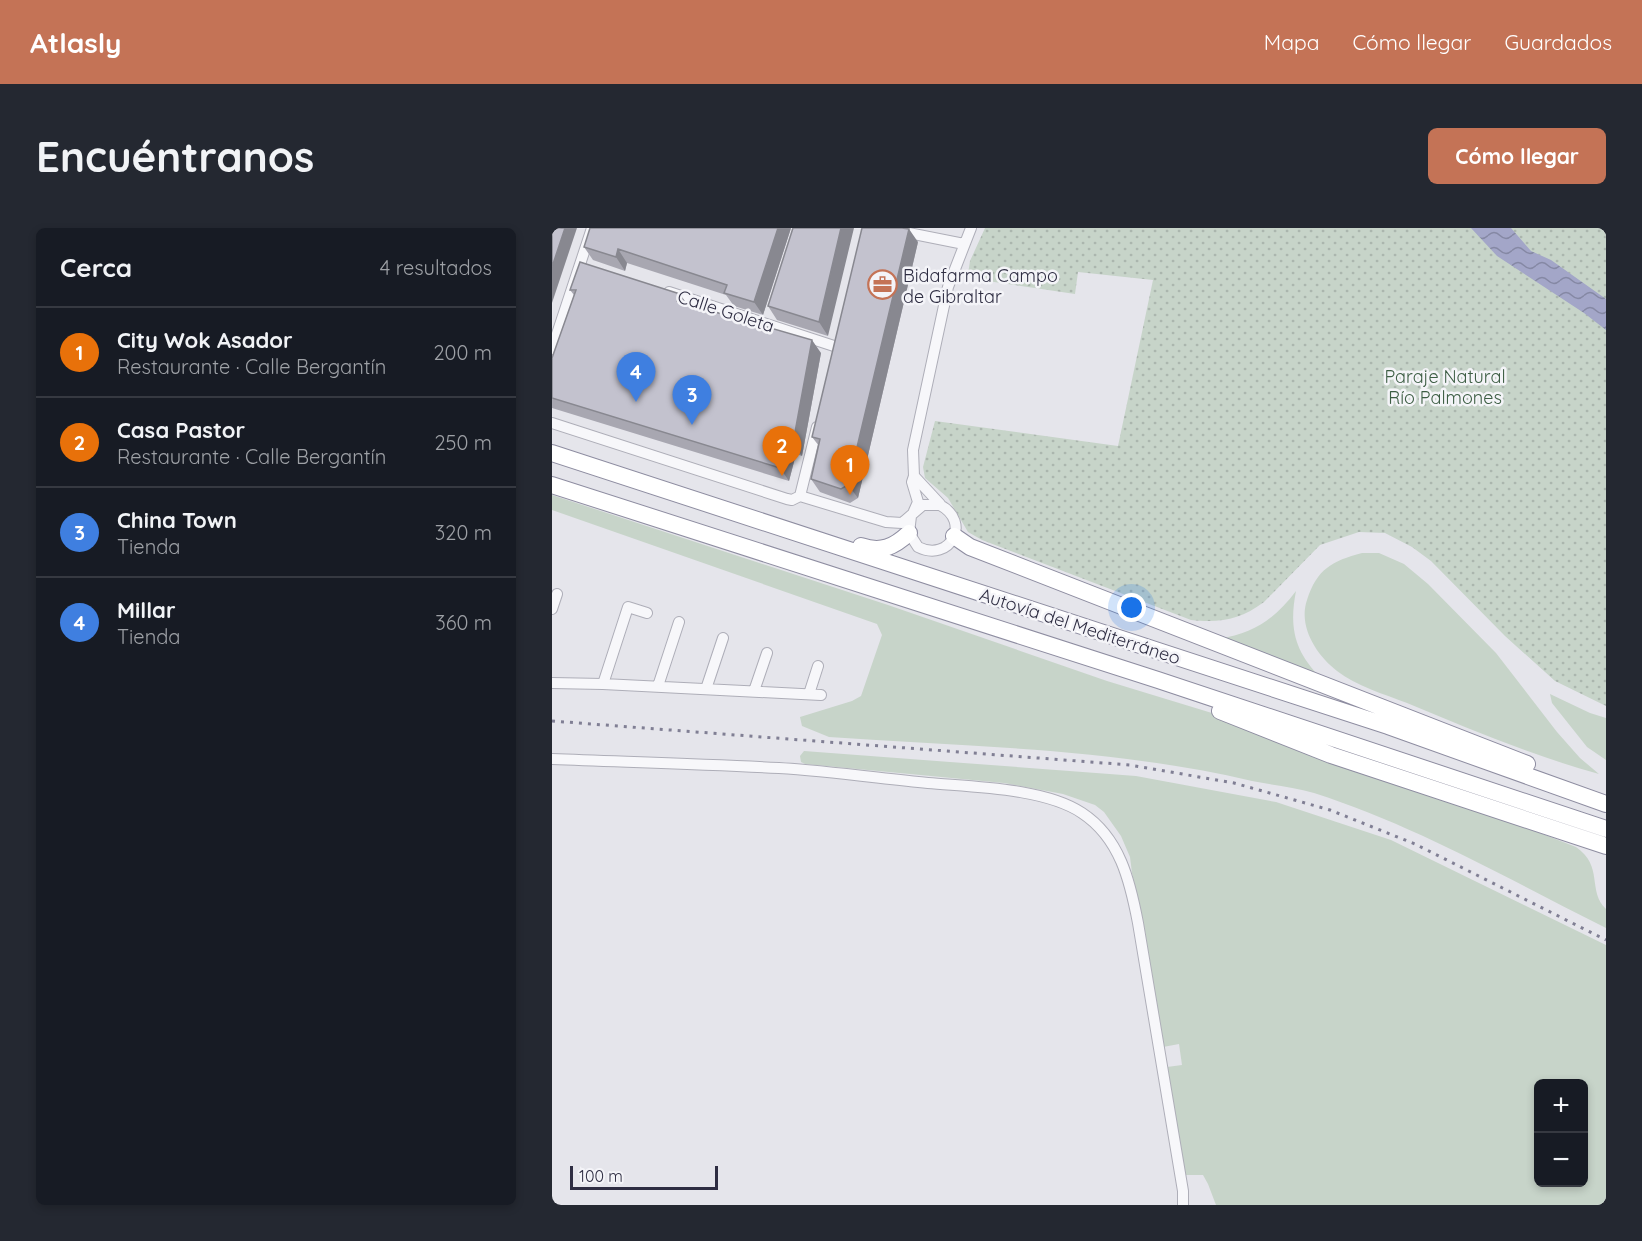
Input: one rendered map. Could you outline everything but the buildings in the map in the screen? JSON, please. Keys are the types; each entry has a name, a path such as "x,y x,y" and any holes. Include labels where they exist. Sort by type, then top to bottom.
{"highway":[{"name":"Autovía del Mediterráneo","path":"552,453 1388,726 1606,804"},
{"name":"Autovía del Mediterráneo","path":"552,485 1158,680 1606,829"},
{"path":"795,533 808,528 872,550 885,549 894,546 911,520"},
{"path":"954,536 970,547 1606,794"},
{"path":"1158,680 1178,695 1331,754 1606,846"}],"street":[{"path":"552,349 586,266 592,228"},
{"path":"884,228 964,244"},
{"path":"914,476 945,508 955,522 954,536 945,547 929,551 918,547 911,520 918,502 912,482 914,476 913,450 948,287 971,228"},
{"name":"Calle Goleta","path":"658,289 770,319 838,342 834,358"},
{"path":"800,496 820,416"},
{"path":"552,423 787,499 792,500 800,496 886,522 902,523 911,520 929,504 945,508"},
{"path":"552,609 557,594"},
{"path":"603,684 628,607 647,613"},
{"path":"658,687 678,622"},
{"path":"706,689 722,638"},
{"path":"754,691 766,653"},
{"path":"552,683 815,694 817,666"},
{"path":"552,759 781,768 1006,791 1066,804 1096,823 1116,849 1130,883 1184,1205"}],"green space":[{"name":"Paraje Natural Río Palmones","path":"985,228 1606,228 1606,706 1555,681 1505,636 1431,561 1412,547 1385,533 1359,532 1320,545 1264,602 1247,613 1229,619 1211,621 1191,620 982,540 968,532 948,498 925,478 923,467 935,421 1118,446 1153,280 1078,272 1075,294 974,279 968,274 970,261"},
{"path":"552,495 888,605 1107,681 1225,717 1576,847 1585,854 1593,870 1597,894 1606,909 1606,928 1390,821 1314,793 1200,770 1095,755 829,737 802,726 800,717 861,696 882,635 877,624 552,510"},
{"path":"1362,553 1379,553 1404,564 1428,584 1496,653 1557,732 1580,758 1599,774 1526,750 1370,689 1353,681 1329,664 1316,648 1307,630 1305,610 1307,600 1316,581 1327,568 1342,559"},
{"path":"1296,591 1293,616 1296,638 1305,658 1321,678 1219,639 1243,633 1263,623 1272,617"},
{"path":"1550,694 1606,718 1606,760 1587,747 1552,703"},
{"path":"804,751 1136,776 1276,802 1391,840 1606,945 1606,1205 1216,1205 1203,1175 1185,1175 1167,1067 1182,1065 1179,1044 1163,1047 1145,931 1130,857 1121,836 1104,812 1095,805 1063,794 1004,783 801,762 800,756"}],"water":[{"path":"1471,228 1511,228 1531,251 1551,260 1606,299 1606,330 1497,256"}],"railway":[{"path":"552,721 1130,765 1234,783 1330,810 1415,844 1606,940"}],"place":[{"name":"Bidafarma Campo de Gibraltar","path":"882,285"},
{"name":"Millar","path":"636,402"},
{"name":"China Town","path":"692,425"},
{"name":"Casa Pastor","path":"782,476"},
{"name":"City Wok Asador","path":"850,495"}]}
